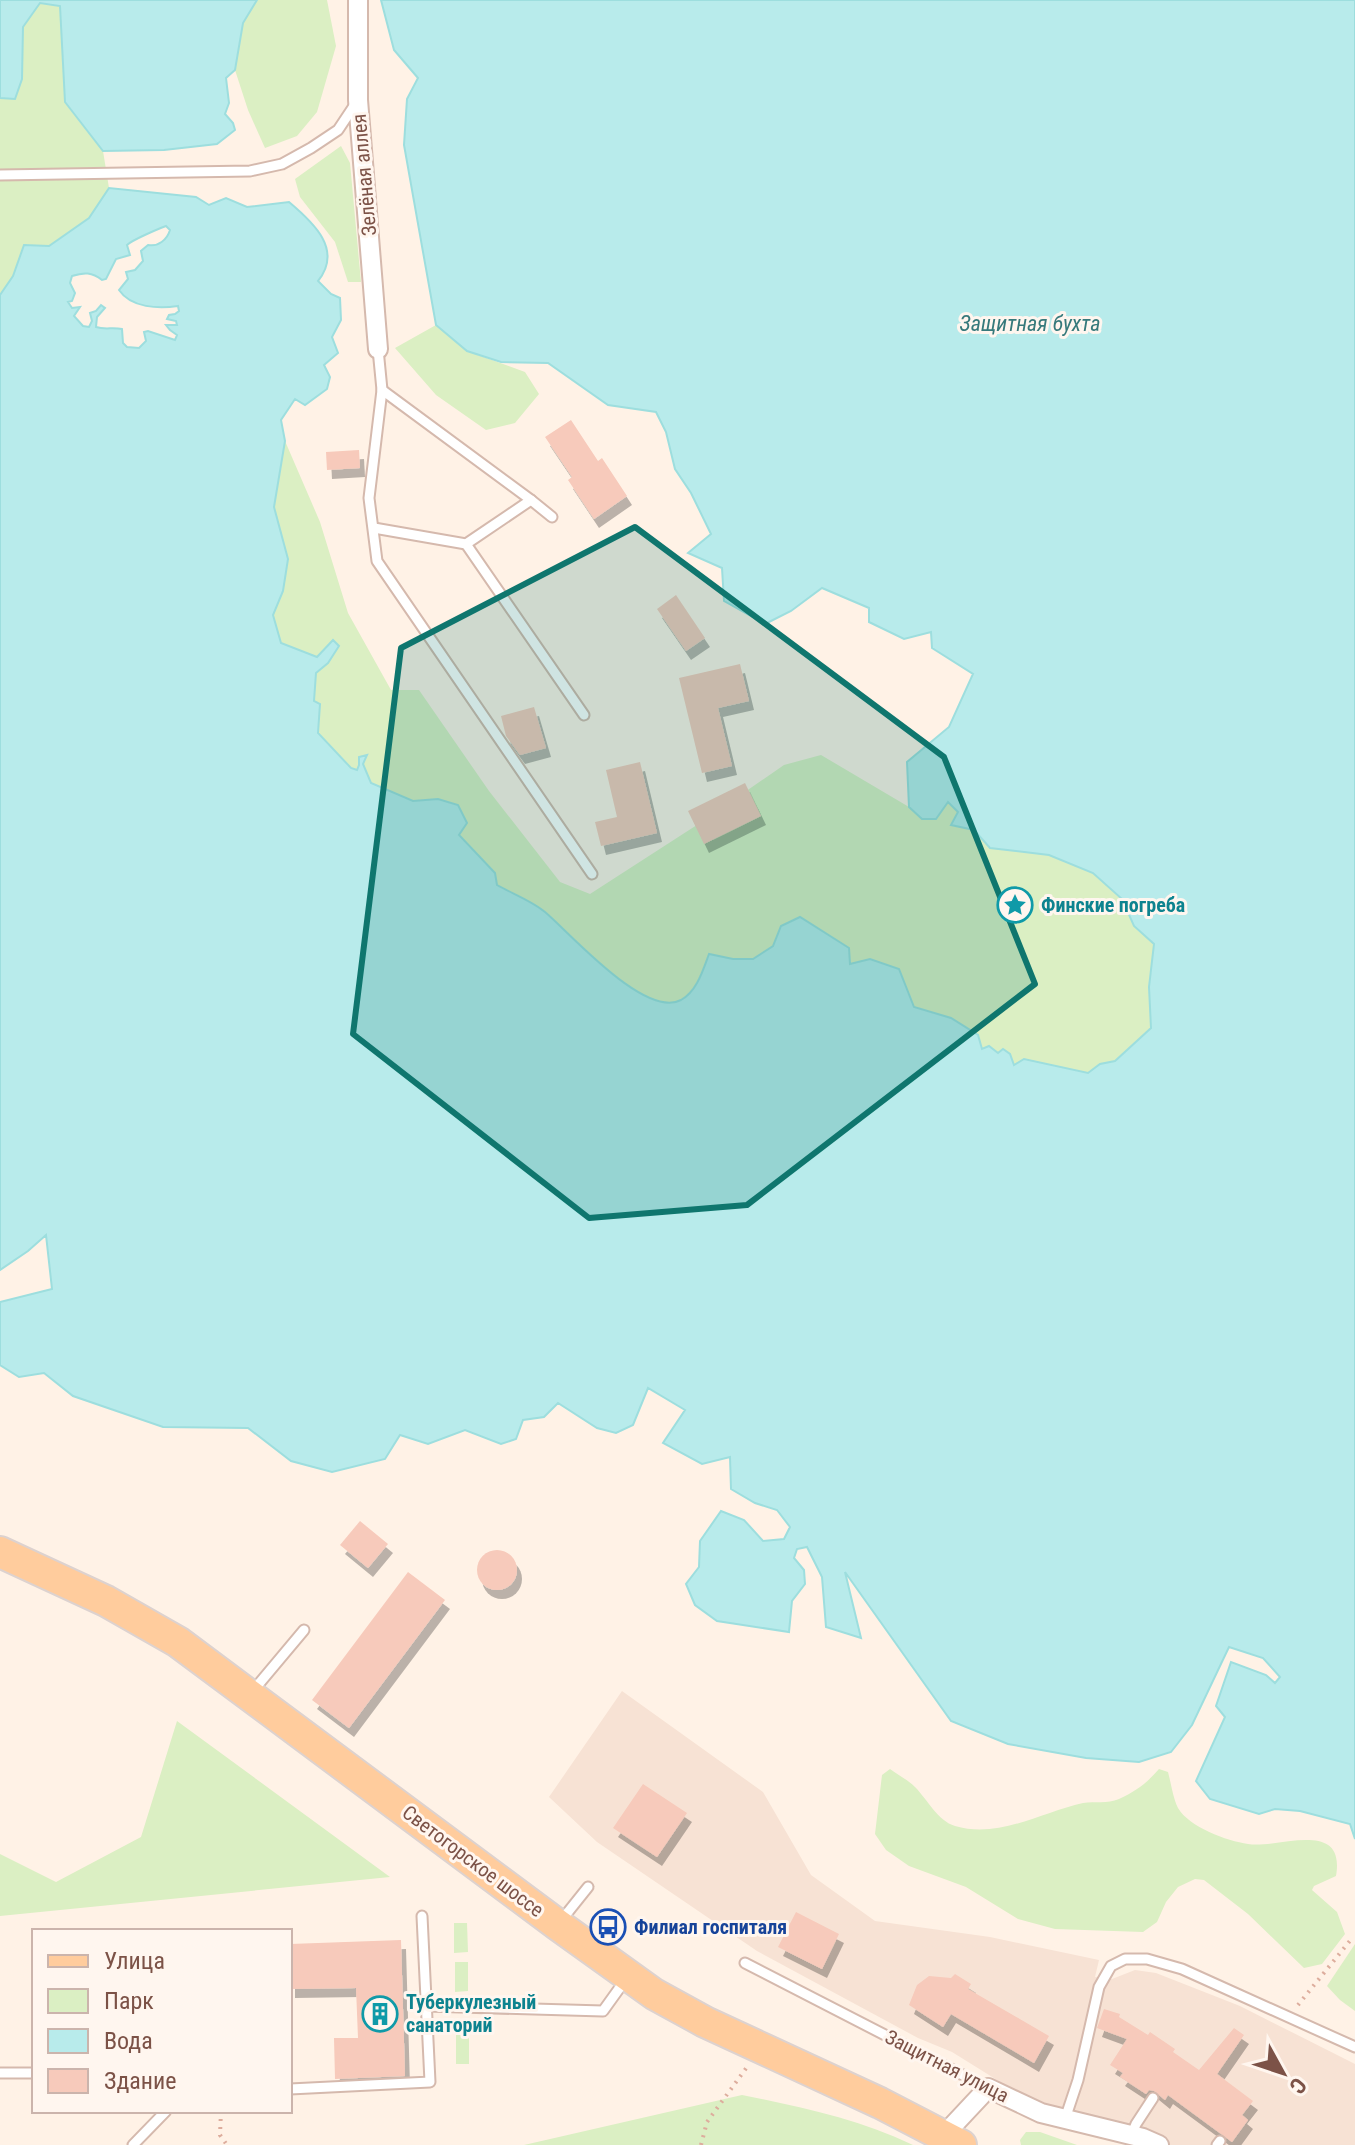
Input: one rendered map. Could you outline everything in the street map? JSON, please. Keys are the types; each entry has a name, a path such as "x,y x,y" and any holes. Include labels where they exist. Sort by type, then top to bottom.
{"main road":[{"name":"Светогорское шоссе","path":"0,1552 155,1627 250,1694 628,1976 705,2022 953,2140"}],"street":[{"name":"Зелёная аллея","path":"358,0 358,100 378,349"},
{"name":"Защитная улица","path":"988,2088 1041,2113 1159,2145"},
{"path":"953,2140 988,2088"}],"lane":[{"path":"0,175 250,171 282,164 311,148 338,130 358,100"},
{"path":"378,349 382,390 369,498 377,561 592,874"},
{"path":"382,390 552,517"},
{"path":"374,528 466,544 531,500"},
{"path":"466,544 584,715"},
{"path":"250,1694 304,1630"},
{"path":"558,1925 588,1887"},
{"path":"292,2089 430,2082 422,1916"},
{"path":"1065,2120 1078,2080 1099,1987 1111,1966 1125,1959 1147,1959 1182,1969 1355,2047"},
{"name":"Защитная улица","path":"745,1963 988,2088"},
{"path":"426,2006 603,2011 628,1976"},
{"path":"0,2073 32,2073"},
{"path":"1131,2136 1153,2098"},
{"path":"133,2145 164,2113"}],"path":[{"path":"1289,2016 1353,1937"},
{"path":"701,2145 707,2122 760,2049"},
{"path":"221,2113 220,2135 227,2145"}],"highlighted area":[{"path":"635,527 944,757 1035,984 747,1205 589,1218 353,1034 401,648"}],"shaded area":[{"path":"622,1691 763,1792 811,1875 875,1921 990,1937 1099,1960 1095,1977 1112,1979 1135,1970 1156,1973 1240,2006 1355,2064 1355,2145 1170,2145 1148,2131 1047,2111 952,2052 918,2038 757,1951 597,1842 549,1797"}],"green space":[{"path":"257,0 327,0 336,46 317,112 297,136 265,148 235,70 243,22"},
{"path":"40,3 60,6 65,102 103,151 109,188 89,218 49,246 24,245 13,276 0,295 0,98 15,99 22,79 23,27"},
{"path":"341,146 350,163 361,282 348,282 335,242 300,197 295,179"},
{"path":"436,325 467,351 525,372 539,394 515,423 486,430 436,395 395,348"},
{"path":"285,441 320,522 348,613 391,690 419,690 489,791 560,882 590,894 784,765 821,755 909,807 922,819 947,802 958,812 951,824 974,830 990,848 1049,855 1093,873 1122,899 1134,926 1154,944 1149,987 1151,1028 1115,1061 1100,1064 1088,1073 1013,1065 998,1053 982,1049 951,1018 914,1007 899,969 850,964 781,926 773,946 753,959 709,954 695,986 680,1000 665,1003 628,986 540,908 497,885 495,873 458,835 438,799 413,801 370,783 363,763 366,759 356,770 351,768 317,733 320,704 314,701 316,673 328,663 281,643 273,615 283,591 288,559 274,507"},
{"path":"177,1721 390,1877 0,1916 0,1854 56,1882 141,1837"},
{"path":"890,1769 915,1787 943,1819 955,1826 971,1829 1004,1827 1083,1803 1114,1801 1141,1786 1159,1769 1168,1772 1178,1808 1183,1815 1209,1832 1248,1844 1307,1840 1331,1847 1336,1858 1336,1876 1314,1886 1312,1890 1337,1912 1345,1934 1322,1964 1304,1968 1248,1914 1204,1880 1195,1879 1178,1887 1166,1902 1157,1922 1143,1932 1055,1929 1018,1919 966,1887 909,1866 886,1850 875,1834 882,1775"},
{"path":"454,1923 467,1923 468,1952 454,1953"},
{"path":"1355,1944 1355,2011 1327,1986"},
{"path":"455,1962 468,1962 468,1991 455,1992"},
{"path":"456,2035 469,2035 469,2064 456,2064"},
{"path":"742,2095 850,2121 913,2145 524,2145"},
{"path":"1026,2132 1040,2132 1077,2145 1021,2145 1020,2140"}],"water":[{"path":"0,0 257,0 243,23 235,70 226,78 229,103 225,114 235,130 217,144 164,150 103,151 65,102 60,6 40,3 23,27 22,79 15,99 0,98"},
{"name":"Защитная бухта","path":"381,0 1355,0 1355,1839 1350,1824 1300,1811 1275,1809 1259,1814 1210,1799 1196,1781 1225,1717 1216,1706 1231,1662 1266,1675 1275,1683 1280,1677 1263,1658 1229,1647 1192,1725 1171,1752 1139,1762 1086,1758 1008,1744 951,1721 845,1572 861,1638 826,1627 822,1577 807,1547 797,1549 794,1558 804,1570 805,1584 792,1601 789,1632 717,1621 695,1605 686,1584 699,1567 700,1541 721,1511 744,1520 763,1541 784,1539 790,1527 777,1510 755,1503 731,1489 730,1457 702,1464 663,1443 685,1410 648,1388 633,1425 616,1433 597,1428 558,1403 544,1417 523,1420 516,1439 501,1444 465,1430 428,1444 400,1435 385,1459 332,1472 291,1461 248,1428 163,1427 73,1396 44,1373 19,1377 0,1365 0,1302 52,1289 46,1235 0,1270 0,295 13,276 24,245 49,246 89,218 109,188 196,197 209,205 226,198 247,207 289,202 308,219 322,238 328,259 318,281 340,298 341,320 332,337 338,353 324,365 330,377 327,389 305,405 295,399 281,420 285,441 274,507 288,559 283,591 273,615 281,643 317,657 333,640 339,646 328,663 316,673 314,701 320,704 318,733 351,768 357,770 359,757 367,755 363,764 371,783 413,801 438,799 458,805 467,823 459,835 495,873 497,885 540,908 629,986 666,1003 687,996 702,973 709,954 753,959 773,946 781,926 800,917 849,948 850,964 870,959 899,969 914,1007 951,1018 978,1035 982,1049 989,1046 998,1053 1003,1049 1010,1054 1014,1065 1024,1059 1088,1073 1100,1064 1115,1061 1151,1028 1149,987 1154,944 1134,926 1122,899 1093,873 1049,855 990,848 974,830 951,825 958,812 948,802 936,819 922,819 909,807 907,762 949,727 973,674 932,648 931,632 904,639 869,622 869,608 822,588 791,611 765,624 724,601 722,568 688,553 711,534 675,469 666,432 656,412 608,405 548,363 501,362 467,351 436,325 404,145 407,99 418,78 394,50","holes":["166,226 170,230 162,242 148,245 141,251 143,261 135,270 126,272 128,279 119,290 138,304 178,306 179,311 167,319 176,321 177,325 166,325 177,335 175,340 148,331 144,332 146,341 139,348 127,347 123,343 122,329 96,327 97,317 105,308 101,305 90,313 92,321 89,327 83,326 74,316 80,307 72,308 68,302 72,301 75,293 70,283 72,276 88,274 106,279 116,259 130,255 127,245"]}],"building":[{"path":"571,420 598,461 602,458 627,496 594,519 568,480 572,477 545,437"},
{"path":"359,450 360,468 327,470 326,452"},
{"path":"676,595 705,638 686,651 657,609"},
{"path":"740,664 749,701 718,708 732,766 702,773 679,678"},
{"path":"534,707 546,748 520,755 506,736 501,716"},
{"path":"640,762 657,833 601,846 595,822 617,817 606,770"},
{"path":"745,783 761,816 704,844 688,811"},
{"path":"360,1521 388,1544 368,1568 340,1545"},
{"path":"497,1550 511,1556 517,1570 511,1584 497,1590 483,1584 477,1570 483,1556"},
{"path":"408,1572 445,1600 349,1728 312,1700"},
{"path":"643,1784 687,1813 657,1857 613,1828"},
{"path":"796,1912 839,1934 822,1969 778,1947"},
{"name":"Туберкулезный санаторий","path":"401,1940 405,2076 335,2079 334,2038 358,2038 356,1988 292,1989 292,1944"},
{"path":"955,1974 971,1984 968,1989 1049,2036 1034,2063 951,2014 943,2027 909,2005 917,1985 929,1976 951,1978"},
{"path":"1104,2009 1120,2014 1119,2017 1148,2035 1150,2032 1199,2070 1234,2028 1244,2035 1217,2074 1253,2101 1242,2115 1248,2120 1232,2142 1168,2095 1165,2100 1154,2091 1149,2090 1146,2094 1120,2077 1123,2073 1110,2065 1127,2039 1097,2028"}],"place":[{"name":"Финские погреба","path":"1015,905"},
{"name":"Филиал госпиталя","path":"608,1927"},
{"name":"Туберкулезный санаторий","path":"380,2014"}]}
